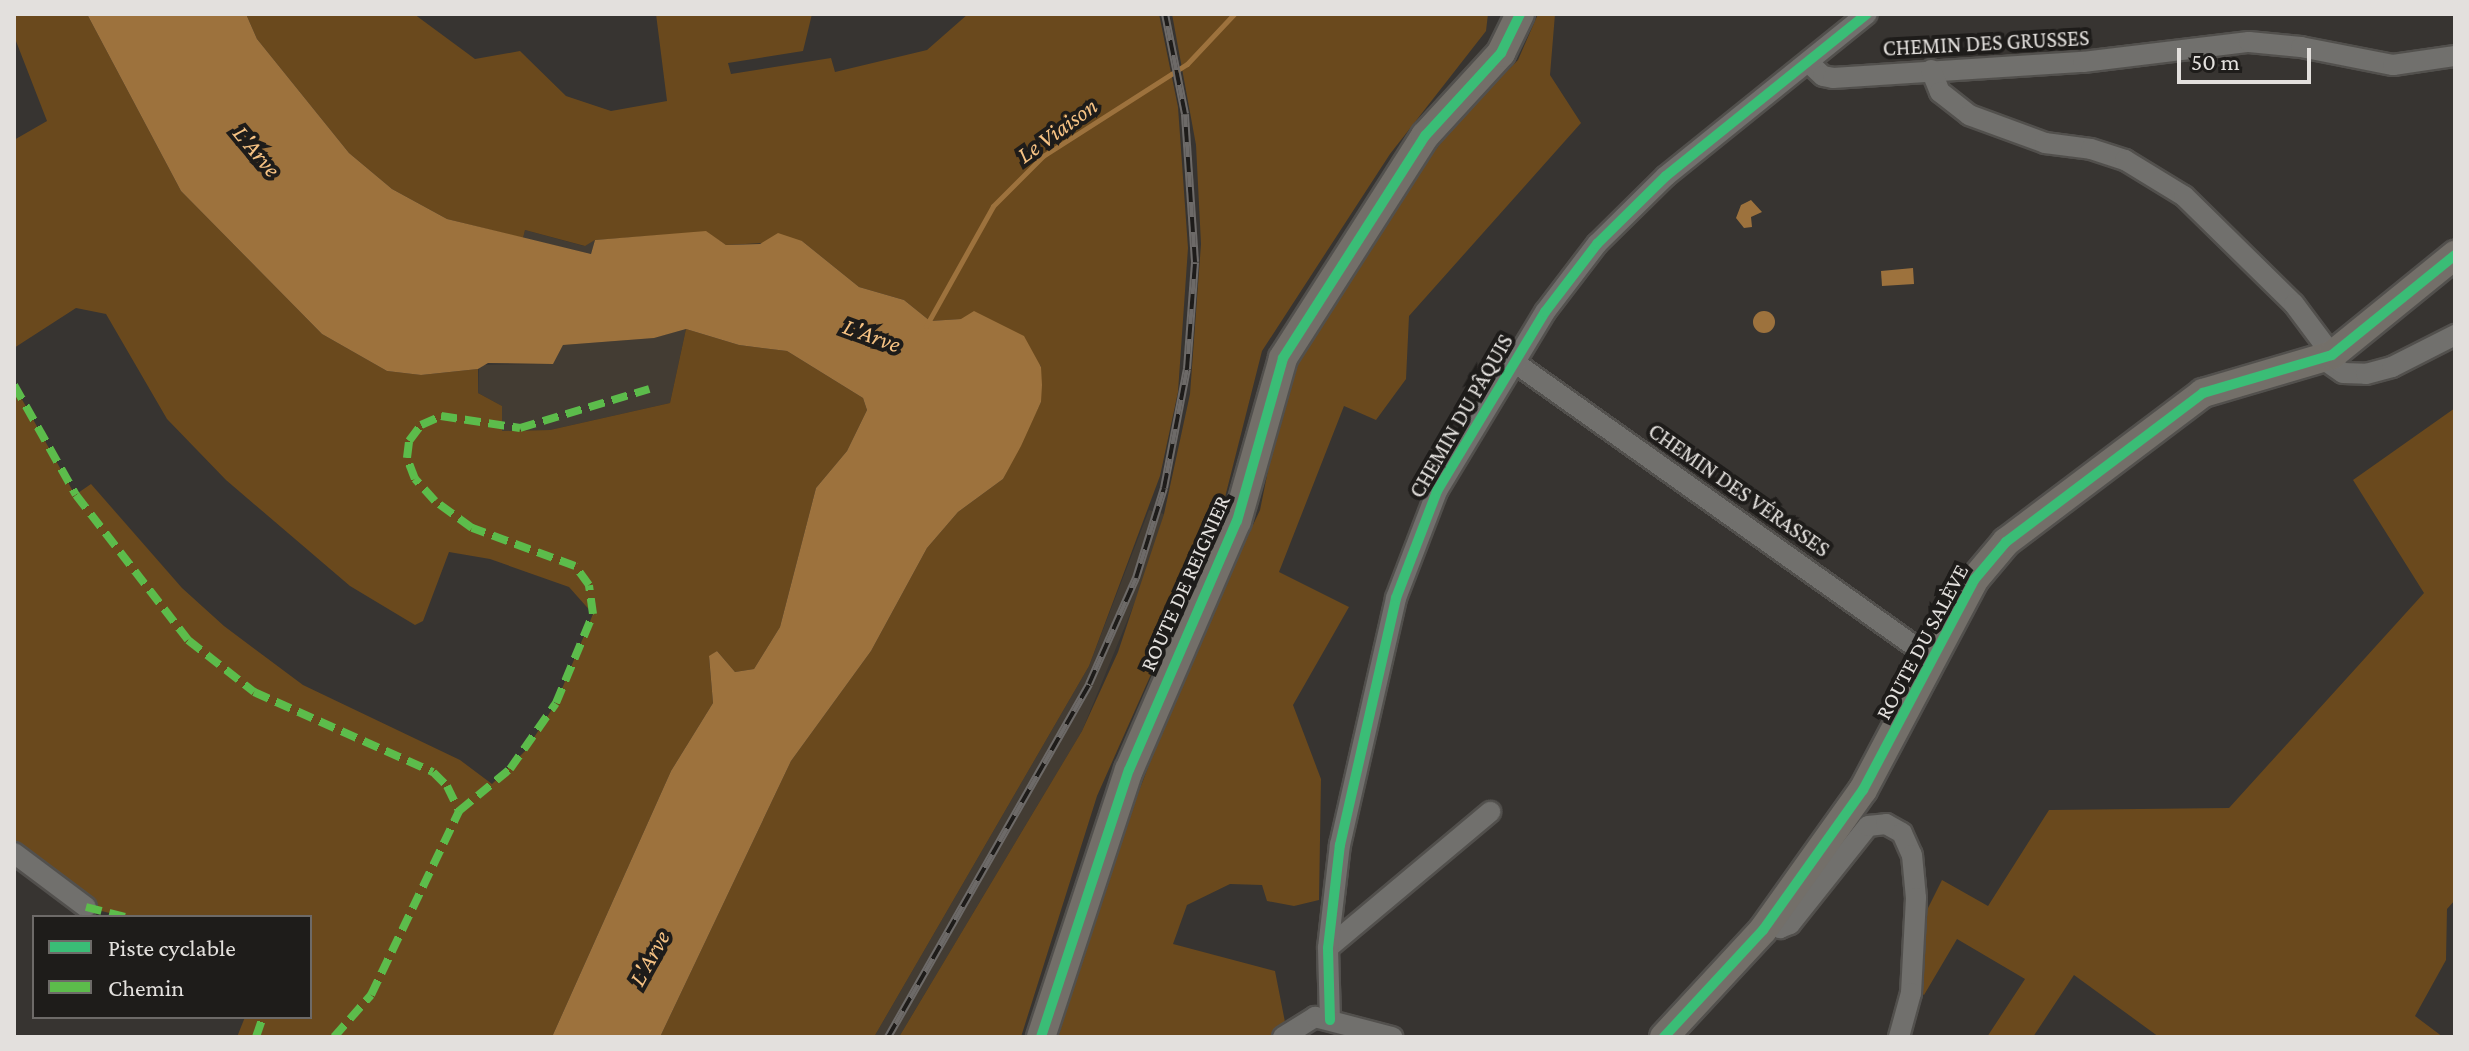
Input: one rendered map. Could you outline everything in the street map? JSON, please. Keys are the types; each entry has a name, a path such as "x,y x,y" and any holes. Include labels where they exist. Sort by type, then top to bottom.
{"main road":[{"name":"ROUTE DE REIGNIER","path":"1041,1037 1129,770 1237,521 1283,358 1425,136 1501,53 1520,14"},
{"name":"ROUTE DU SALÈVE","path":"1664,1037 1770,922 1872,778 1981,570 2065,494 2203,393 2232,381 2327,357 2455,255"}],"street":[{"name":"CHEMIN DU PÂQUIS","path":"1330,1020 1328,948 1340,845 1404,573 1437,491 1569,277 1632,207 1867,14"},
{"name":"CHEMIN DES GRUSSES","path":"1809,63 1823,76 1833,78 2083,62 2249,42 2301,47 2393,65 2455,56"},
{"path":"1931,70 1940,92 1969,115 2045,143 2091,149 2125,160 2184,196 2294,304 2327,357 2343,373 2366,374 2392,367 2455,335"},
{"name":"CHEMIN DES VÉRASSES","path":"1514,362 1934,660"},
{"path":"1328,948 1490,812"},
{"path":"1770,922 1787,927 1860,832 1877,824 1902,833 1912,855 1916,898 1911,993 1899,1037"},
{"path":"14,853 86,907"},
{"path":"1283,1037 1315,1017 1392,1037"}],"shaded area":[{"path":"14,14 87,14 181,191 322,334 387,371 421,375 478,369 478,393 502,406 502,431 550,430 670,403 686,329 739,345 787,351 863,398 867,410 847,451 816,488 780,627 754,669 735,672 717,651 709,657 713,703 671,771 552,1037 237,1037 244,1019 312,1019 312,915 117,915 86,907 14,840 14,385 75,495 91,484 182,588 224,626 303,685 460,760 492,784 526,750 556,703 593,614 569,587 490,559 449,552 423,621 415,625 350,586 226,480 167,419 106,314 76,308 14,348 14,140 47,121 14,36"},
{"path":"246,14 414,14 475,59 520,51 566,96 611,111 667,101 656,14 812,14 803,51 728,63 731,74 831,58 835,72 927,50 968,14 1159,14 1178,107 1188,248 1178,392 1160,476 1089,666 874,1037 660,1037 791,761 871,651 927,548 958,512 1003,479 1041,402 1041,366 961,319 930,321 904,300 859,287 802,241 726,245 706,232 595,240 585,246 525,230 523,238 447,219 392,189 349,153 257,39"},
{"path":"1172,14 1488,14 1486,31 1390,154 1262,351 1219,521 1097,796 1021,1037 899,1037 1082,731 1118,652 1164,514 1190,394 1201,244 1196,145"},
{"path":"1538,14 1555,14 1550,75 1581,123 1409,316 1406,379 1376,420 1344,406 1279,572 1349,607 1293,705 1321,779 1319,900 1294,906 1267,901 1262,885 1230,884 1187,905 1173,944 1275,971 1285,1022 1270,1037 1058,1037 1116,851 1186,668 1260,510 1281,406 1295,367 1424,165 1459,119 1518,60"},
{"path":"525,230 584,246 595,240 591,254 523,238"},
{"path":"686,329 670,403 550,430 502,431 502,406 478,393 479,365 552,364 563,345 653,338"},
{"path":"2455,408 2455,900 2447,909 2446,960 2415,1016 2443,1037 2159,1037 2074,975 2033,1037 1987,1037 2025,979 1957,939 1924,995 1917,991 1927,910 1942,880 1988,906 2049,810 2229,808 2424,593 2353,480"},
{"path":"1149,510 1164,514 1146,575 1082,731 899,1037 874,1037 1089,666"}],"water":[{"name":"L'Arve","path":"87,14 246,14 257,39 349,153 392,189 447,219 591,254 595,240 706,231 726,245 760,244 778,233 802,241 859,287 904,300 930,321 961,319 974,311 1024,336 1041,367 1042,385 1041,402 1021,446 1003,479 958,512 927,548 871,651 791,761 660,1037 552,1037 671,771 713,703 709,656 717,651 735,672 754,669 780,627 816,488 847,451 867,410 863,398 787,351 739,345 686,329 654,338 563,345 553,364 488,363 478,369 421,375 387,371 322,334 181,191"},
{"path":"1751,200 1762,212 1751,217 1752,227 1744,228 1736,218 1741,205"},
{"path":"1913,268 1914,284 1882,286 1881,271"},
{"path":"1764,311 1772,314 1775,322 1772,330 1764,333 1756,330 1753,322 1756,314"}],"waterway":[{"name":"Le Viaison","path":"926,326 993,206 1043,156 1187,64 1234,14"}],"railway":[{"path":"888,1037 1089,684 1136,578 1164,488 1187,369 1195,262 1185,114 1165,14"}],"marked path":[{"path":"14,385 76,495 188,640 254,692 433,772 447,786 459,811"},
{"path":"334,1037 371,995 459,811 510,769 556,703 593,614 589,585 575,566 472,528 435,501 415,479 407,458 409,441 421,425 441,416 520,428 649,389"},
{"path":"86,907 117,915"},
{"path":"256,1037 262,1019"}],"cycle path":[{"path":"1041,1037 1129,770 1237,521 1283,358 1425,136 1501,53 1520,14"},
{"path":"1330,1020 1328,948 1340,845 1396,598 1437,491 1545,312 1597,244 1666,176 1867,14"},
{"path":"1664,1037 1763,930 1863,790 1974,580 2006,542 2203,393 2332,355 2455,255"}]}
